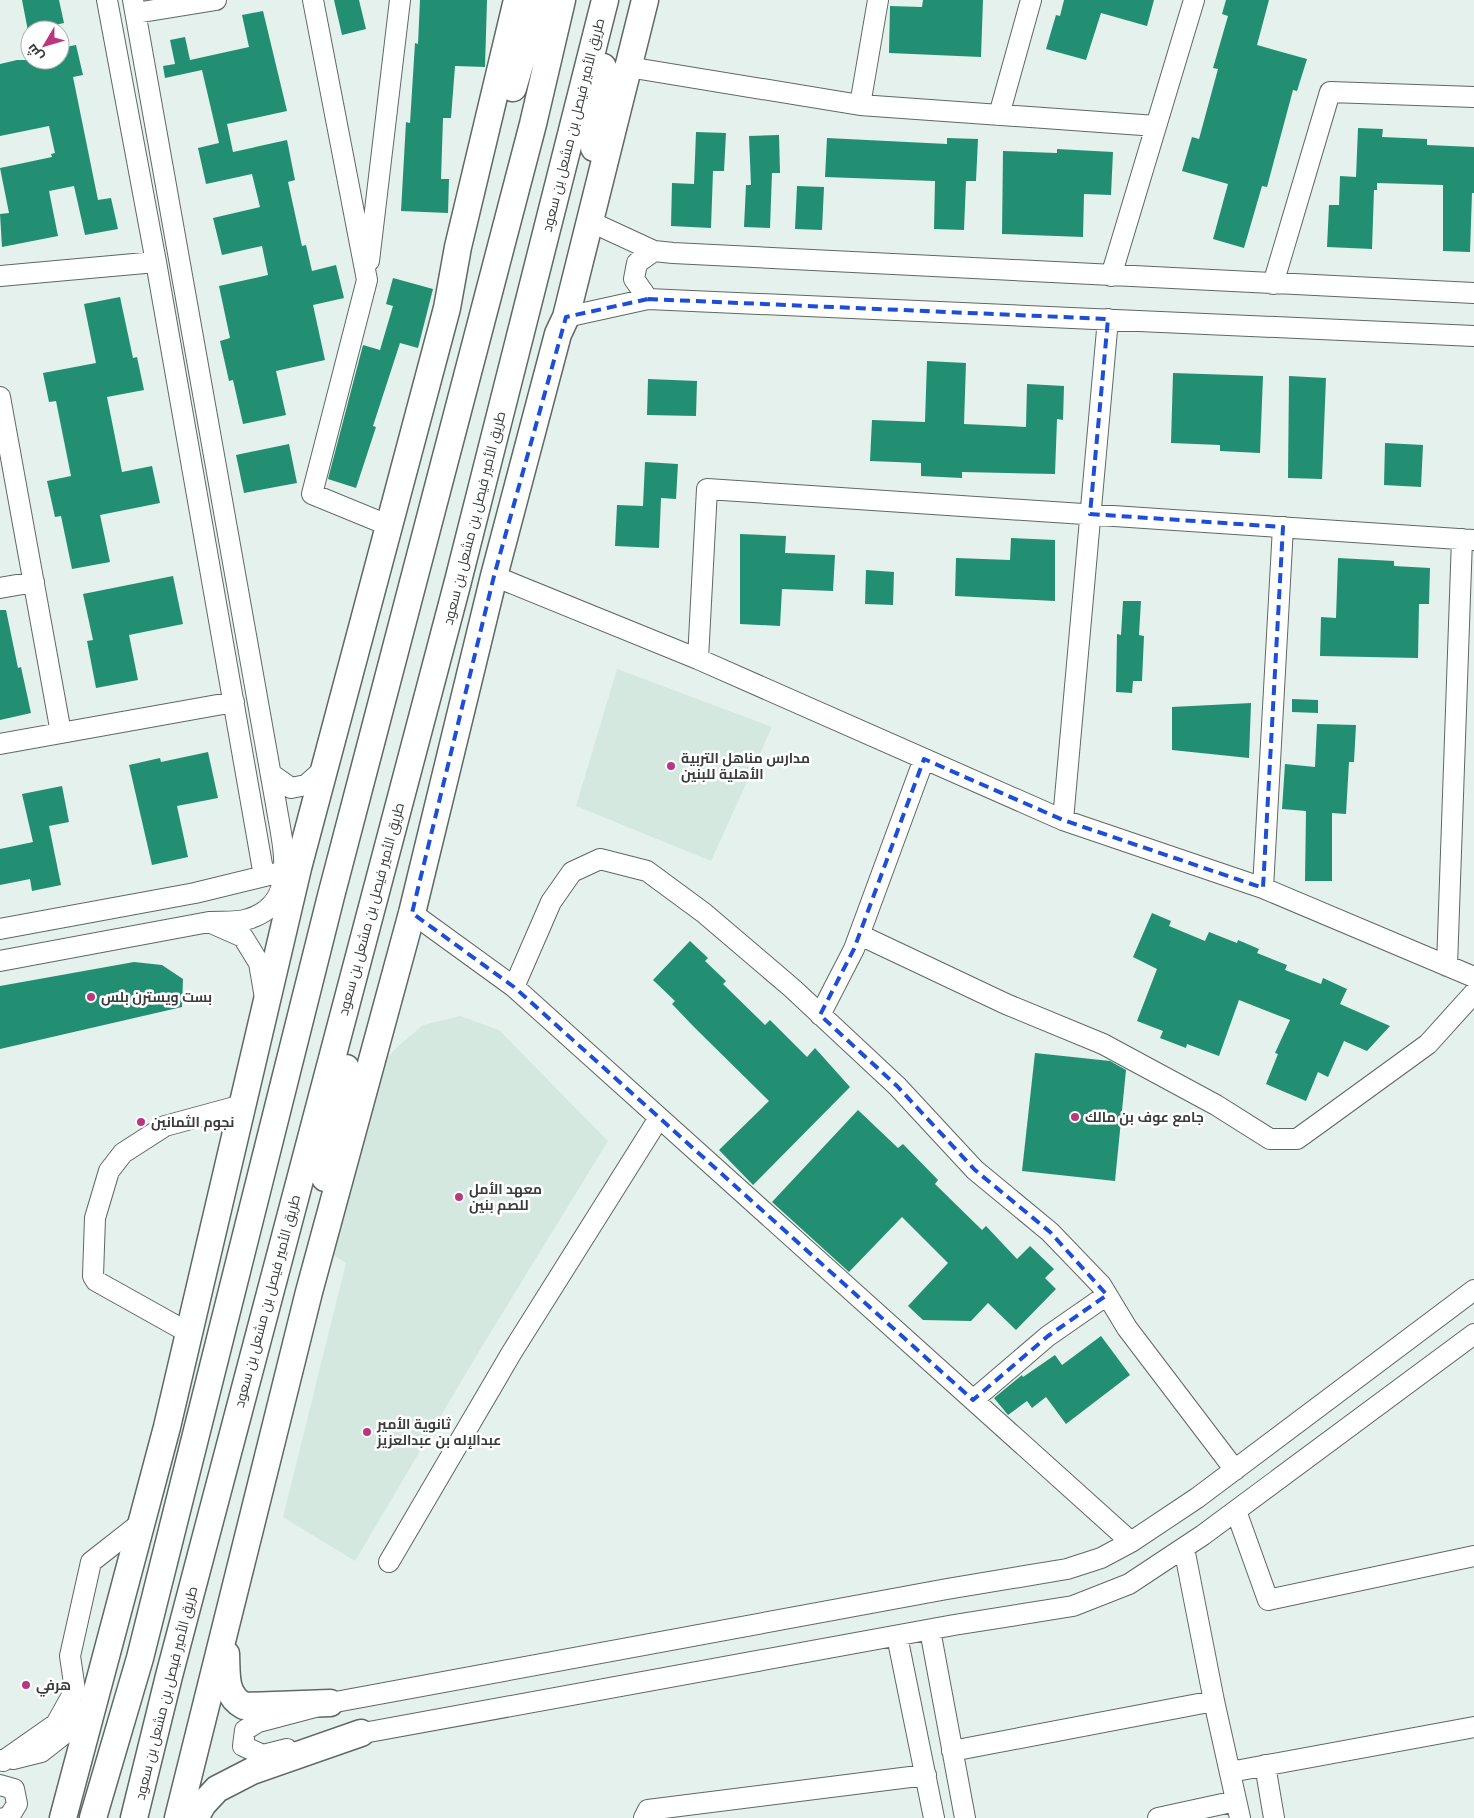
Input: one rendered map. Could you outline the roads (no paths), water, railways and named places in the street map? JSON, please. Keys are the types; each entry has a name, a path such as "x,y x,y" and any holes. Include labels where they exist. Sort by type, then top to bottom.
{"main road":[{"path":"447,308 458,247 517,0"},
{"path":"63,1818 142,1522 189,1333 266,1005 292,869 324,769 447,308 539,0"},
{"path":"93,1818 140,1658 331,896 533,124 562,0"},
{"name":"طريق الأمير فيصل بن مشعل بن سعود","path":"134,1818 174,1657 457,585 605,0"},
{"path":"457,585 589,221 598,97 614,0"},
{"path":"178,1818 309,1292 412,913 494,576 558,334 566,316 645,0"},
{"path":"142,1522 170,1440 289,1007 331,896"},
{"path":"309,1292 329,1148 352,1038 373,899"},
{"path":"225,1628 228,1690 236,1701 244,1706 330,1703"},
{"path":"195,1818 203,1804 217,1789 252,1771 361,1733"}],"street":[{"path":"106,0 156,262 264,876"},
{"path":"0,961 209,922 248,919 270,907 281,891 292,869 271,774 135,6 216,0"},
{"path":"313,0 367,280"},
{"path":"390,526 312,494 367,280 400,0"},
{"path":"860,105 878,0"},
{"path":"999,115 1031,0"},
{"path":"1111,276 1194,0"},
{"path":"628,67 860,105 1156,126"},
{"path":"1272,284 1330,92 1474,97"},
{"path":"589,221 654,251 1111,276 1474,293"},
{"path":"648,299 634,278 637,263 654,251"},
{"path":"0,276 156,262"},
{"path":"566,316 648,299 1474,336"},
{"path":"1063,820 1108,319"},
{"path":"0,397 4,443 34,582 61,733"},
{"path":"698,659 707,489 1468,539 1447,966"},
{"path":"1263,888 1283,527"},
{"path":"494,576 698,659 1063,820 1263,888 1474,977"},
{"path":"0,588 34,582"},
{"path":"0,744 234,702"},
{"path":"820,1015 860,935 924,759"},
{"path":"271,774 290,788 306,785 324,769"},
{"path":"514,987 551,902 572,872 600,859 647,871 704,913 820,1015 897,1086 975,1170 1050,1232 1101,1285 1127,1328 1235,1470"},
{"path":"0,929 195,893 292,869"},
{"path":"412,913 514,987 1131,1542"},
{"path":"209,922 243,937 259,963 266,1005"},
{"path":"860,935 1006,1004 1103,1044 1216,1105 1270,1139 1297,1139 1428,1044 1474,993"},
{"path":"189,1333 96,1281 92,1276 95,1218 109,1171 123,1153 165,1126 242,1105"},
{"path":"389,1562 512,1352 659,1118"},
{"path":"1474,1290 1197,1498 1131,1542 1100,1558 1067,1570 947,1589 330,1703 258,1722 245,1730 244,1746 263,1754 361,1733 1073,1606 1129,1584 1184,1548 1474,1334"},
{"path":"973,1400 1048,1336 1107,1295"},
{"path":"1236,1510 1268,1600 1474,1556"},
{"path":"1,1761 56,1724 75,1690 70,1656 91,1562 142,1522"},
{"path":"1158,1818 1238,1810 1214,1701 1184,1548"},
{"path":"930,1630 965,1818"},
{"path":"897,1636 934,1818"},
{"path":"1,1761 41,1752 64,1734 94,1700"},
{"path":"952,1752 1214,1701"},
{"path":"1230,1772 1474,1727"},
{"path":"1266,1765 1274,1818"},
{"path":"644,1818 648,1810 926,1775"},
{"path":"0,1786 14,1789 17,1804 9,1817 4,1818"}],"place":[{"name":"مدارس مناهل التربية الأهلية للبنين","path":"671,766"},
{"name":"بست ويسترن بلس","path":"91,997"},
{"name":"جامع عوف بن مالك","path":"1075,1117"},
{"name":"نجوم الثمانين","path":"141,1122"},
{"name":"معهد الأمل للصم بنين","path":"459,1197"},
{"name":"ثانوية الأمير عبدالإله بن عبدالعزيز","path":"367,1432"},
{"name":"هرفي","path":"26,1685"}]}
